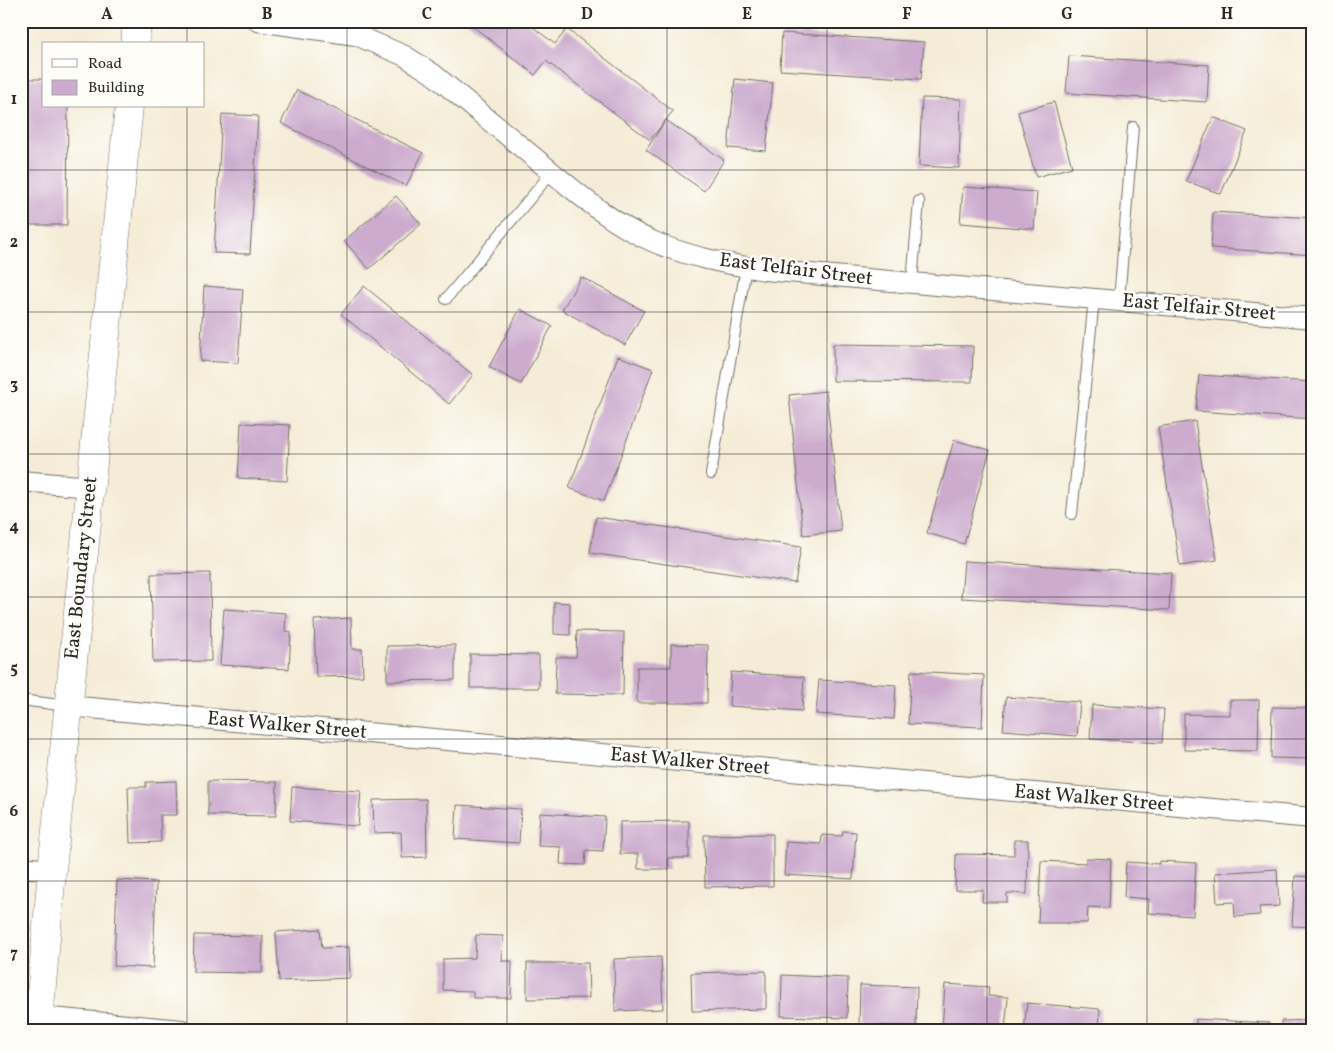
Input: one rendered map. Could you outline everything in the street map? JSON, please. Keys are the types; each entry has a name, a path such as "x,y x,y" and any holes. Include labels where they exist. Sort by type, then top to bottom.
{"main road":[{"path":"135,42 137,21"},
{"name":"East Boundary Street","path":"39,1023 68,706 129,108"}],"street":[{"name":"East Telfair Street","path":"258,21 356,35 406,56 433,74 591,205 630,230 683,253 746,267 1313,318"},
{"path":"21,481 90,487"},
{"name":"East Walker Street","path":"68,706 1313,818"},
{"path":"21,868 52,870"},
{"path":"39,1023 182,1030"}],"lane":[{"path":"1120,300 1133,127"},
{"path":"446,300 552,172"},
{"path":"912,282 918,201"},
{"path":"712,474 746,267"},
{"path":"1072,514 1094,299"},
{"path":"21,700 68,706"}],"building":[{"path":"466,21 525,21 555,44 567,29 673,111 650,140 546,61 535,75"},
{"path":"782,33 924,42 921,79 780,70"},
{"path":"1069,56 1209,65 1207,102 1066,93"},
{"path":"21,79 42,79 42,108 68,108 67,225 21,225"},
{"path":"735,79 773,83 766,151 728,148"},
{"path":"297,90 423,153 406,186 281,123"},
{"path":"922,98 961,99 959,168 919,166"},
{"path":"1054,102 1072,167 1036,177 1018,112"},
{"path":"222,114 258,116 250,254 214,253"},
{"path":"1213,117 1247,131 1221,194 1186,181"},
{"path":"666,120 724,160 704,191 646,150"},
{"path":"963,187 1037,192 1034,229 960,223"},
{"path":"396,196 421,224 369,269 344,241"},
{"path":"1213,212 1313,218 1313,255 1211,248"},
{"path":"581,277 644,311 625,345 562,310"},
{"path":"204,286 243,289 238,363 200,361"},
{"path":"364,286 473,375 449,404 341,314"},
{"path":"520,309 552,326 521,384 489,367"},
{"path":"833,344 973,346 972,382 833,381"},
{"path":"618,356 653,369 604,501 569,488"},
{"path":"1199,375 1313,382 1313,419 1196,411"},
{"path":"826,391 841,531 803,535 789,395"},
{"path":"1195,421 1217,560 1180,566 1158,427"},
{"path":"241,423 290,425 287,481 238,478"},
{"path":"954,440 990,450 964,544 927,533"},
{"path":"596,517 801,547 795,583 590,553"},
{"path":"964,561 1171,573 1169,610 961,598"},
{"path":"210,573 211,661 153,662 151,574"},
{"path":"554,602 570,603 570,635 554,634"},
{"path":"224,609 286,613 285,631 291,632 289,669 220,665"},
{"path":"351,618 352,649 362,649 363,676 316,677 314,620"},
{"path":"577,631 624,632 623,695 555,694 556,657 576,657"},
{"path":"671,644 708,645 707,703 637,703 637,667 671,667"},
{"path":"455,645 455,680 387,681 387,646"},
{"path":"470,654 539,655 539,688 470,688"},
{"path":"911,671 984,675 982,727 908,724"},
{"path":"731,672 804,677 802,711 729,706"},
{"path":"819,680 896,685 894,719 816,714"},
{"path":"1311,690 1313,690 1313,759 1271,758 1272,707 1310,708"},
{"path":"1006,697 1080,702 1077,736 1003,730"},
{"path":"1230,700 1259,700 1258,751 1184,750 1184,714 1230,715"},
{"path":"1092,705 1164,709 1162,743 1090,739"},
{"path":"176,781 177,815 160,815 161,842 130,843 128,787 146,787 146,782"},
{"path":"208,781 277,782 276,816 208,815"},
{"path":"292,787 361,791 358,826 290,821"},
{"path":"426,799 427,857 402,858 401,832 374,833 373,800"},
{"path":"457,805 521,809 519,843 455,839"},
{"path":"540,813 605,817 603,851 586,850 585,865 560,864 561,847 538,846"},
{"path":"689,821 689,858 668,858 669,869 638,869 638,854 620,854 620,822"},
{"path":"843,831 856,832 853,879 784,875 786,842 821,844 822,835 842,836"},
{"path":"773,834 773,886 705,887 704,835"},
{"path":"1014,840 1028,840 1027,894 1007,893 1007,902 982,902 983,890 955,890 956,854 1014,855"},
{"path":"1086,858 1111,859 1109,908 1088,907 1087,923 1038,923 1041,861 1086,863"},
{"path":"1159,861 1196,863 1193,916 1148,913 1149,899 1124,897 1126,862 1159,864"},
{"path":"1277,869 1279,906 1259,907 1260,915 1235,917 1234,902 1217,903 1215,873"},
{"path":"1295,876 1313,877 1313,927 1292,926"},
{"path":"117,880 156,882 153,968 114,966"},
{"path":"320,929 322,948 349,947 350,978 279,981 276,932"},
{"path":"194,935 263,936 262,973 193,972"},
{"path":"476,935 503,936 502,961 512,961 511,998 473,998 473,991 443,990 443,959 475,958"},
{"path":"661,957 663,1009 615,1011 614,959"},
{"path":"527,963 588,963 589,998 527,999"},
{"path":"766,971 766,1009 692,1011 691,973"},
{"path":"782,975 848,978 847,1018 781,1016"},
{"path":"945,984 989,987 988,996 1008,997 1005,1030 942,1030"},
{"path":"860,985 917,987 916,1026 859,1025"},
{"path":"1027,1003 1100,1009 1099,1030 1024,1030"},
{"path":"1196,1019 1269,1023 1268,1030 1196,1030"},
{"path":"1313,1020 1313,1030 1281,1030 1281,1021"}]}
